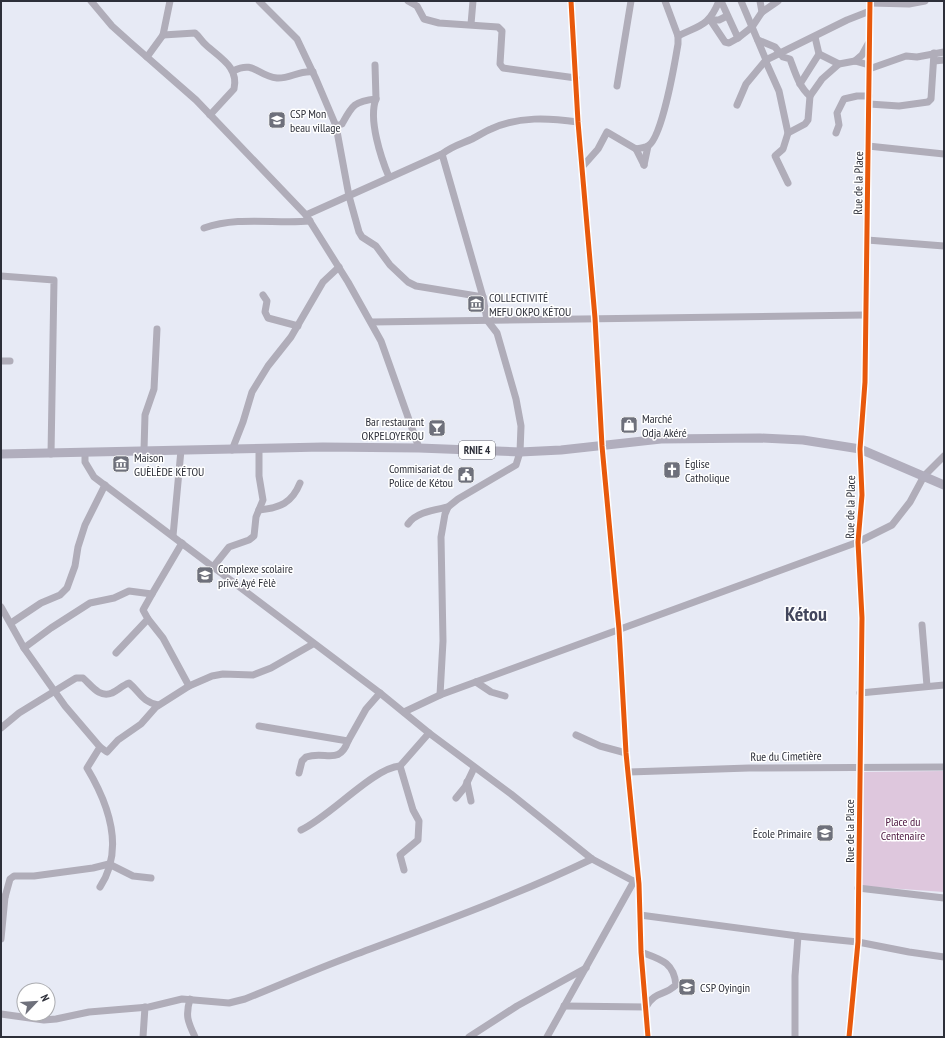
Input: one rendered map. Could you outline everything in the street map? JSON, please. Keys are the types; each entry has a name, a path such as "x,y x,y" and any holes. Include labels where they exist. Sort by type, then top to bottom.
{"main road":[{"name":"RNIE 4","path":"1,454 323,447 419,448 520,452 602,446 661,439 760,438 803,440 860,450 944,485"}],"street":[{"path":"91,1 112,26 210,115 308,218 372,322 381,341 419,448"},
{"path":"146,57 163,35 170,1"},
{"path":"259,1 297,39 313,72 336,126 349,196 362,237 376,246 385,260 408,282 416,286 431,290 483,297"},
{"path":"408,1 417,4 424,19 439,23 471,24 500,28 500,64 503,68 576,78"},
{"path":"471,24 473,1"},
{"path":"571,1 578,122 595,318 602,446 619,629 626,753 629,772 648,1037"},
{"path":"617,86 631,1"},
{"path":"583,166 598,150 607,132 636,149 644,165 648,146 654,139 668,96 678,44 678,36 665,1"},
{"path":"710,21 720,1"},
{"path":"720,1 738,38"},
{"path":"741,1 779,91 788,133 783,149 775,156 788,183"},
{"path":"760,1 762,12"},
{"path":"710,21 725,42 729,43 752,27 762,12 778,1"},
{"path":"870,2 909,4 925,1"},
{"name":"Rue de la Place","path":"849,1037 858,942 862,618 858,542 862,495 860,450 865,382 870,2"},
{"path":"737,105 746,84 766,61 870,11"},
{"path":"678,36 710,21 720,20 727,16"},
{"path":"163,35 196,33 204,44 223,58 233,71 234,89 210,115"},
{"path":"800,84 819,54 815,37"},
{"path":"758,40 775,47 779,54 790,59 800,84 805,92 810,96"},
{"path":"788,133 805,124 808,120 810,96 822,79 839,64 855,61 862,55 870,40"},
{"path":"836,133 839,125 837,113 844,99 857,96 899,106 928,102 931,99 934,52"},
{"path":"855,61 869,67 906,56 944,52"},
{"path":"819,54 839,64"},
{"path":"934,61 944,60"},
{"path":"375,65 376,99 373,108 379,149 389,176"},
{"path":"233,71 246,66 253,67 277,78 301,71 313,72"},
{"path":"336,126 342,124 355,103 376,99"},
{"path":"204,228 224,222 257,220 286,223 308,218 389,176 442,154 457,143 470,140 491,128 542,118 578,122"},
{"path":"636,149 648,146"},
{"path":"868,146 923,150 944,154"},
{"path":"442,154 483,297 487,320 497,333"},
{"path":"867,240 944,246"},
{"path":"232,450 243,422 252,392 298,326 323,282 339,267"},
{"path":"1,276 54,280 51,454"},
{"path":"264,295 267,301 265,312 268,318 298,326"},
{"path":"372,322 865,315"},
{"path":"408,524 422,514 448,507 487,481 516,465 520,452 521,426 516,399 497,333 498,320"},
{"path":"144,450 145,415 154,390 157,329"},
{"path":"1,361 10,361"},
{"path":"212,566 229,547 249,540 254,536 256,517 263,500 259,476 259,449"},
{"path":"173,536 181,450"},
{"path":"85,453 85,462 88,470 94,477 313,644 380,693 429,733 474,768 511,794 592,859 637,882"},
{"path":"404,712 440,695 858,542 883,531 900,518 924,476 944,456"},
{"path":"260,510 284,504 292,499 300,483"},
{"path":"11,623 41,603 60,594 67,588 76,566 78,547 85,525 105,485"},
{"path":"440,695 442,641 441,537 444,514 448,507"},
{"path":"182,543 143,610 163,638 189,686"},
{"path":"24,648 51,628 90,603 119,596 129,591 152,594"},
{"path":"1,607 24,648 71,714 106,752 118,740 141,724 158,705 189,686 212,676 224,674 253,675 270,668 313,644"},
{"path":"116,653 148,619"},
{"path":"922,625 927,686"},
{"path":"1,728 19,713 80,678 83,678 95,691 106,694 112,693 129,683 142,698 148,702 158,705"},
{"path":"476,682 490,692 505,696"},
{"path":"860,693 944,685"},
{"path":"299,773 302,761 306,757 337,756 344,752 348,741 366,709 380,693"},
{"path":"259,726 348,741"},
{"path":"301,830 315,823 377,775 391,766 400,766 429,733"},
{"path":"576,734 600,746 626,753"},
{"path":"100,747 87,768 99,788 110,821 113,847 106,876 100,887"},
{"path":"400,766 413,810 419,820 418,840 400,855 404,870"},
{"name":"Rue du Cimetière","path":"629,772 859,766 944,767"},
{"path":"456,798 463,789 474,768"},
{"path":"467,781 471,801"},
{"path":"1,1014 50,1020 89,1012 145,1007 182,999 229,1003 245,999 348,957 452,919 552,879 592,859"},
{"path":"1,939 3,897 10,879 14,876 34,876 93,868 109,864 134,876 151,878"},
{"path":"546,1037 637,882"},
{"path":"858,888 944,898"},
{"path":"640,915 798,936 858,942 944,957"},
{"path":"795,1037 795,976 798,936"},
{"path":"641,952 667,962 675,976 676,984 669,991 652,997 646,1007"},
{"path":"469,1037 517,1006 586,968"},
{"path":"190,999 187,1012 188,1023 195,1037"},
{"path":"564,1006 646,1007"},
{"path":"143,1037 145,1007"}],"green space":[{"name":"Place du Centenaire","path":"944,771 944,892 860,886 863,772"}],"cycle path":[{"path":"571,1 578,122 595,318 602,446 619,629 626,753 639,884 641,952 648,1037"},
{"path":"849,1037 858,942 862,618 858,542 862,495 860,449 865,382 870,1"}],"place":[{"name":"CSP Mon beau village","path":"277,120"},
{"name":"COLLECTIVITÉ MEFU OKPO KÉTOU","path":"476,304"},
{"name":"Marché Odja Akéré","path":"629,425"},
{"name":"Bar restaurant OKPELOYEROU","path":"437,428"},
{"name":"Maison GUÈLÈDE KÉTOU","path":"121,464"},
{"name":"Église Catholique","path":"672,470"},
{"name":"Commisariat de Police de Kétou","path":"466,475"},
{"name":"Complexe scolaire privé Ayé Fèlè","path":"205,575"},
{"name":"École Primaire","path":"825,833"},
{"name":"CSP Oyingin","path":"687,987"}],"district":[{"name":"Kétou","path":"806,614"}]}
